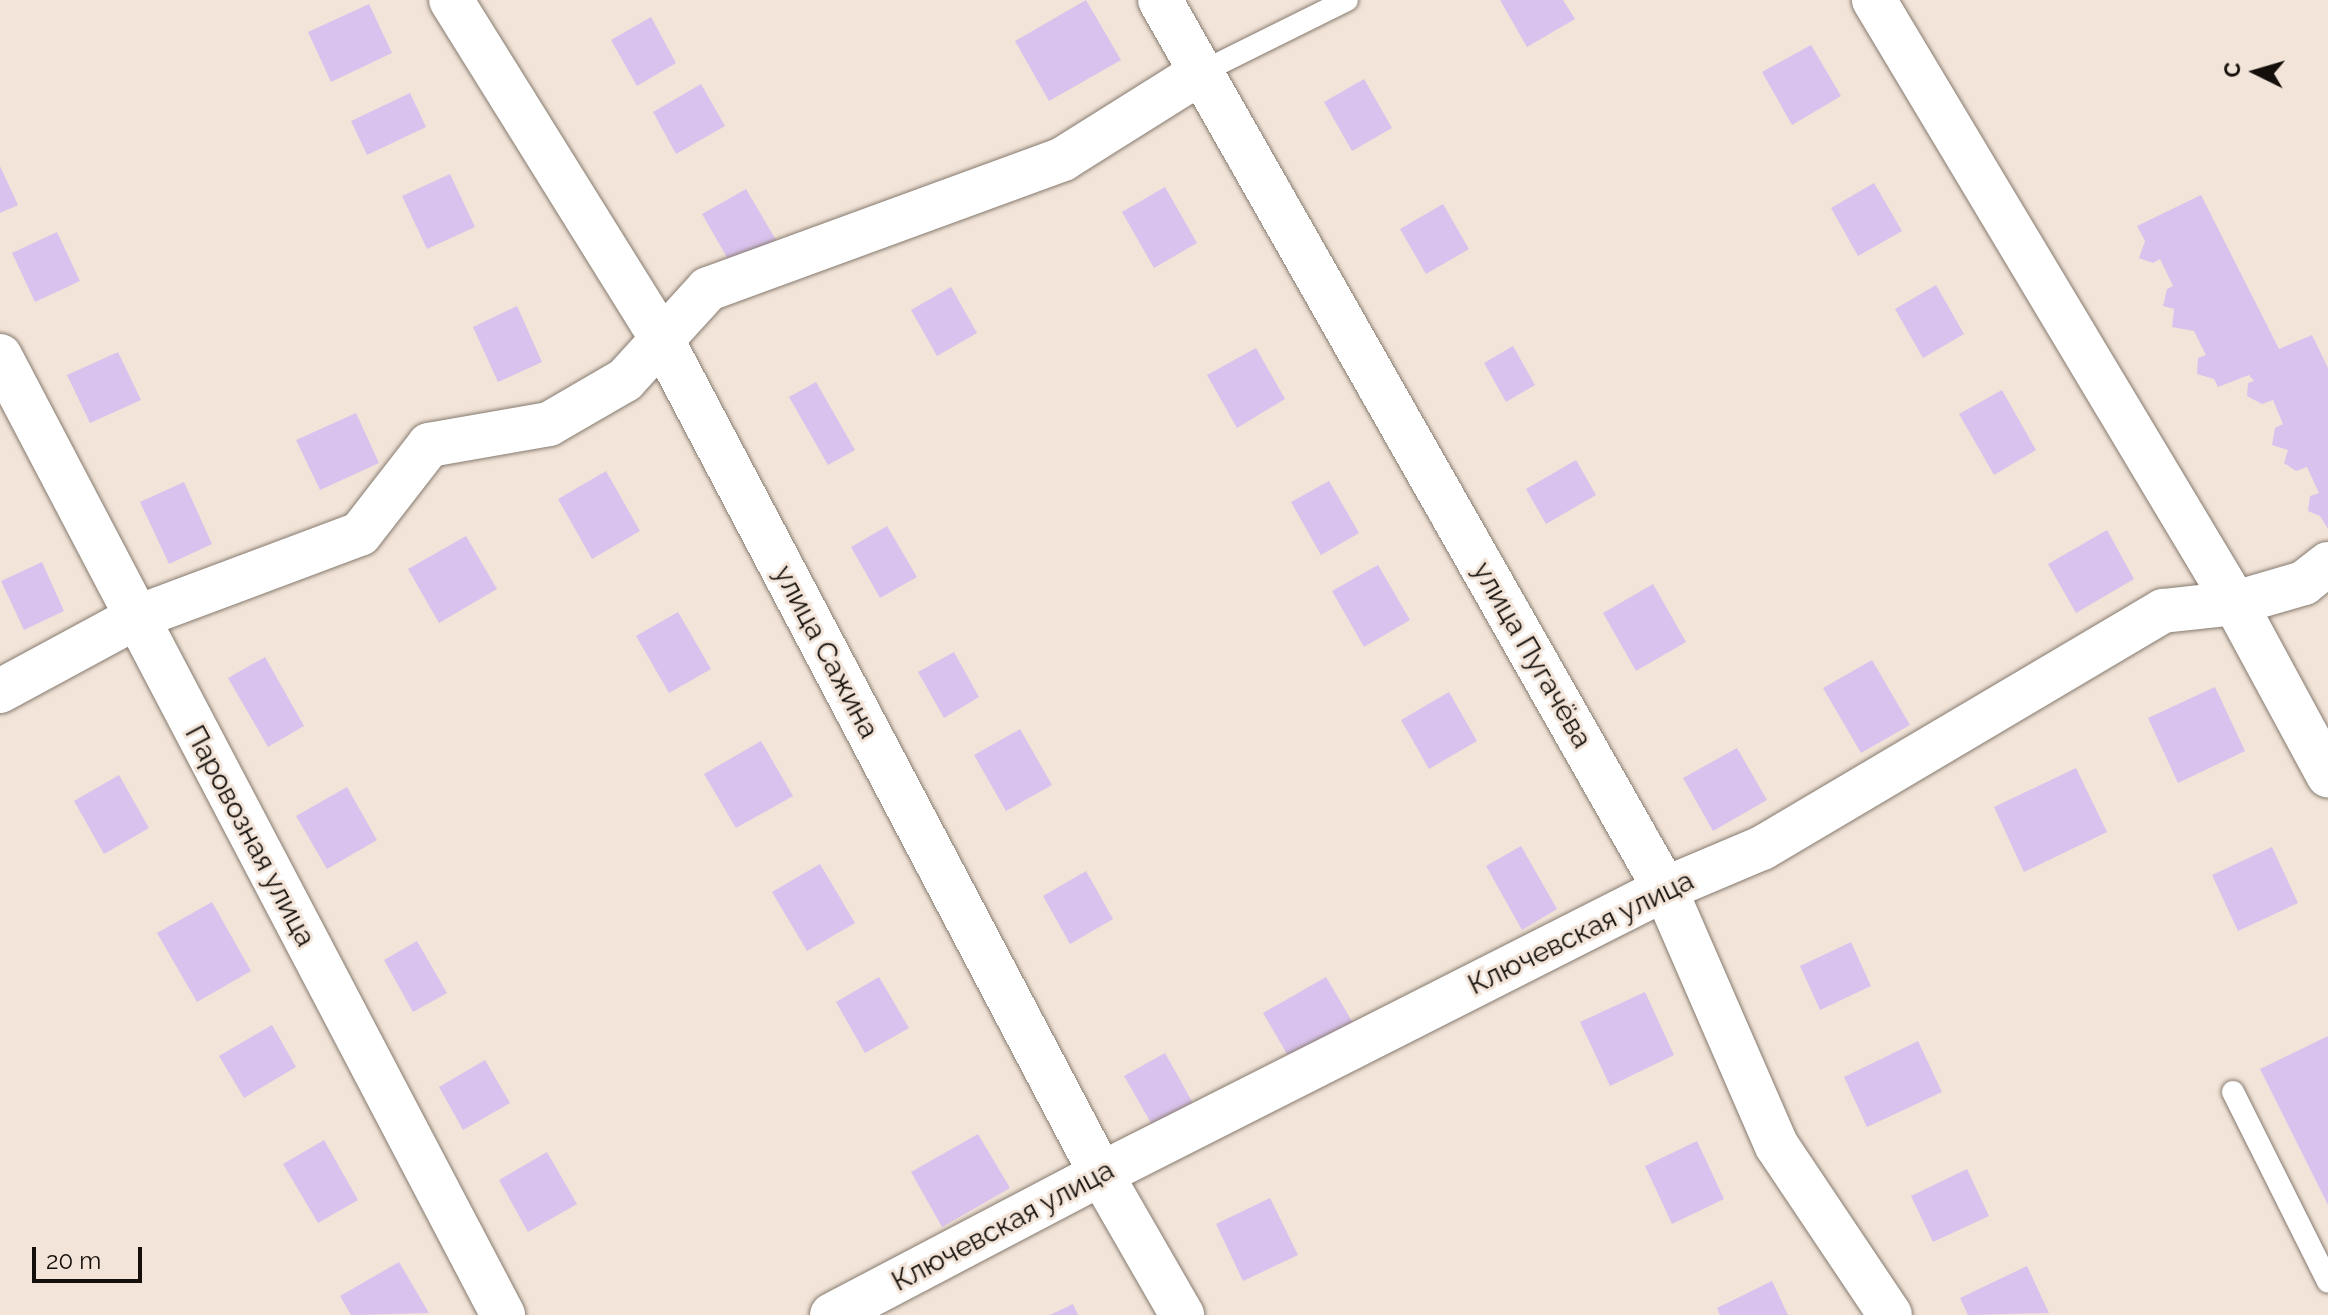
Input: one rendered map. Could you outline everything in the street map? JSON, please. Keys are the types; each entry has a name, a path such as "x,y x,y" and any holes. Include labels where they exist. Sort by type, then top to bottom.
{"street":[{"name":"улица Сажина","path":"451,0 661,338 1101,1174 1182,1315"},
{"name":"улица Пугачёва","path":"1160,0 1665,889 1777,1146 1890,1315"},
{"path":"1874,0 2235,603 2328,775"},
{"path":"0,691 135,618 360,534 429,445 549,424 625,380 708,289 1063,159 1200,73"},
{"name":"Паровозная улица","path":"0,356 503,1315"},
{"name":"Ключевская улица","path":"832,1315 1101,1174 1665,889 1762,848 2163,611 2235,603 2304,583 2328,564"}],"lane":[{"path":"1200,73 1347,0"},
{"path":"2233,1092 2328,1282"}],"building":[{"path":"1086,0 1121,60 1049,101 1015,41"},
{"path":"1500,0 1563,0 1575,19 1527,47"},
{"path":"369,4 392,53 331,82 308,32"},
{"path":"651,17 676,63 637,86 611,40"},
{"path":"1811,45 1841,96 1792,125 1762,72"},
{"path":"1364,79 1392,128 1352,151 1324,102"},
{"path":"701,84 725,126 676,154 653,112"},
{"path":"410,93 426,127 367,155 351,121"},
{"path":"0,166 18,205 0,213"},
{"path":"450,174 475,227 427,249 402,196"},
{"path":"1874,183 1902,231 1858,256 1831,208"},
{"path":"1165,187 1197,243 1154,268 1122,212"},
{"path":"746,189 776,240 732,266 702,214"},
{"path":"2201,195 2279,349 2312,335 2328,368 2328,529 2320,516 2308,511 2310,496 2319,493 2307,467 2296,471 2284,463 2288,450 2272,445 2275,428 2283,424 2273,400 2262,404 2247,396 2248,383 2254,381 2249,375 2218,387 2214,379 2197,374 2198,358 2206,355 2194,331 2172,327 2174,309 2163,306 2167,289 2173,286 2160,259 2153,263 2139,258 2145,241 2137,226"},
{"path":"1443,204 1469,249 1426,274 1400,229"},
{"path":"57,232 80,281 35,302 12,253"},
{"path":"1936,285 1964,334 1923,358 1895,309"},
{"path":"951,287 977,333 937,356 911,310"},
{"path":"517,306 542,362 498,382 473,327"},
{"path":"1513,346 1535,385 1506,402 1484,363"},
{"path":"1256,348 1285,399 1237,428 1207,375"},
{"path":"118,352 141,400 90,423 67,375"},
{"path":"816,382 855,450 828,465 789,397"},
{"path":"2002,390 2036,450 1994,475 1959,414"},
{"path":"356,413 379,463 320,490 296,440"},
{"path":"1576,460 1596,495 1546,524 1526,489"},
{"path":"606,471 640,531 592,559 558,499"},
{"path":"1329,481 1359,533 1321,555 1291,502"},
{"path":"184,482 212,544 169,564 140,502"},
{"path":"887,526 917,577 880,598 851,547"},
{"path":"2107,530 2134,579 2076,613 2048,564"},
{"path":"466,536 497,589 439,623 408,569"},
{"path":"42,562 64,611 24,630 1,581"},
{"path":"1378,565 1410,620 1364,647 1332,591"},
{"path":"1653,584 1686,642 1636,671 1603,613"},
{"path":"678,612 711,669 669,693 636,636"},
{"path":"954,652 979,697 944,718 918,672"},
{"path":"265,657 304,726 268,747 228,678"},
{"path":"1872,660 1910,725 1861,753 1823,688"},
{"path":"2215,687 2245,751 2178,783 2148,718"},
{"path":"1449,692 1477,741 1429,769 1401,720"},
{"path":"1020,729 1052,785 1006,811 974,755"},
{"path":"761,741 793,796 736,828 704,774"},
{"path":"1737,748 1767,800 1713,831 1683,778"},
{"path":"2076,768 2107,832 2024,872 1994,807"},
{"path":"119,775 149,828 104,854 74,801"},
{"path":"347,787 377,840 327,869 296,816"},
{"path":"1521,846 1557,909 1522,930 1486,866"},
{"path":"2272,847 2298,903 2238,931 2212,875"},
{"path":"820,864 855,923 807,951 772,892"},
{"path":"1086,871 1113,919 1070,944 1043,896"},
{"path":"212,902 251,971 197,1002 157,933"},
{"path":"417,941 447,993 413,1012 384,960"},
{"path":"1851,942 1871,986 1820,1010 1800,966"},
{"path":"879,977 909,1028 865,1053 836,1002"},
{"path":"1326,977 1353,1023 1290,1059 1263,1013"},
{"path":"1645,992 1674,1055 1610,1086 1580,1022"},
{"path":"272,1025 296,1067 244,1098 219,1056"},
{"path":"2328,1036 2328,1205 2260,1069"},
{"path":"1918,1041 1942,1092 1867,1127 1844,1077"},
{"path":"1165,1053 1194,1105 1154,1128 1124,1076"},
{"path":"485,1060 510,1103 463,1130 439,1087"},
{"path":"978,1134 1010,1188 942,1227 911,1172"},
{"path":"324,1140 358,1200 318,1223 283,1164"},
{"path":"1697,1141 1724,1199 1672,1224 1645,1166"},
{"path":"547,1152 577,1204 528,1232 499,1180"},
{"path":"1967,1169 1989,1216 1933,1242 1911,1196"},
{"path":"1270,1198 1298,1255 1243,1281 1216,1224"},
{"path":"399,1262 429,1313 351,1315 340,1296"},
{"path":"2027,1266 2049,1313 1968,1315 1960,1298"},
{"path":"1772,1281 1788,1315 1720,1315 1717,1308"},
{"path":"1073,1304 1078,1315 1050,1315"}]}
